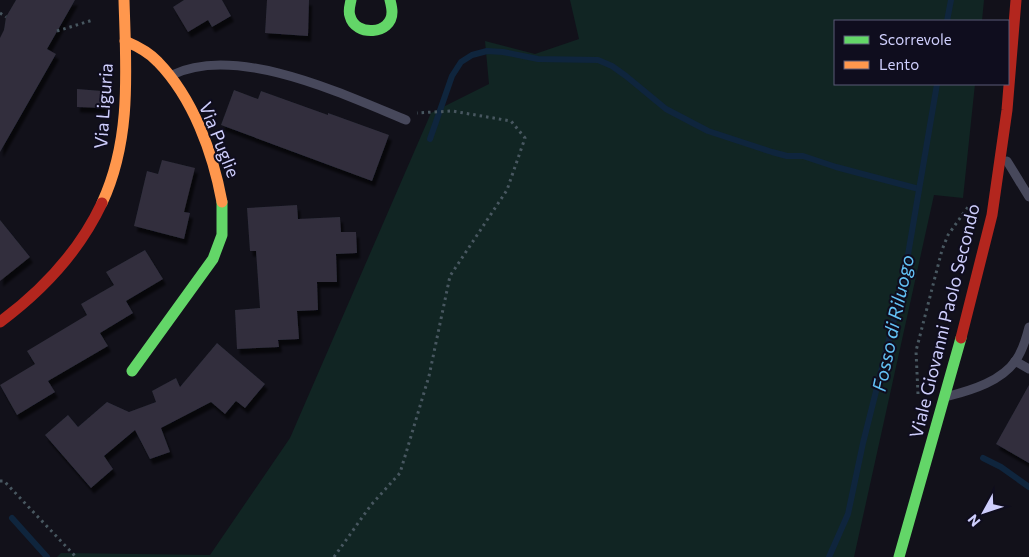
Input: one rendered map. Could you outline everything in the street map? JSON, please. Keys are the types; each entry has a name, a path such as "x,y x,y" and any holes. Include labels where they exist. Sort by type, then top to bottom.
{"street":[{"name":"Via Liguria","path":"0,322 51,278 82,239 100,208 116,167 122,137 125,99 124,0"},
{"path":"351,0 349,8 352,22 363,31 370,32 377,31 389,22 392,9 390,0"},
{"name":"Viale Giovanni Paolo Secondo","path":"1009,82 1016,0"},
{"name":"Via Puglie","path":"125,41 149,54 170,76 194,119 216,171 223,208 222,236 215,256 132,371"},
{"name":"Viale Giovanni Paolo Secondo","path":"899,557 944,398 992,215 1009,85"}],"lane":[{"path":"170,76 188,69 216,65 233,65 260,69 286,75 348,96 406,120"},
{"path":"1001,152 1029,196"},
{"path":"944,398 967,391 1000,375 1016,361 1023,348 1029,327"},
{"path":"1016,361 1029,369"}],"path":[{"path":"0,13 6,17"},
{"path":"57,31 93,20"},
{"path":"334,557 371,504 400,473 429,376 450,276 507,190 525,138 511,121 452,111 416,112 406,120"},
{"path":"917,400 916,351 942,250 948,235 970,205"},
{"path":"0,482 4,481 76,557"}],"green space":[{"path":"570,0 984,0 982,20 834,20 834,85 975,85 963,198 934,195 854,557 57,557 61,553 210,555 290,438 431,113 489,84 485,41 535,54 579,39"}],"building":[{"path":"16,0 75,0 47,49 56,54 0,152 0,38 4,30 6,17"},
{"path":"184,0 222,0 231,16 212,27 208,20 188,32 173,7"},
{"path":"267,0 309,0 308,36 265,33"},
{"path":"77,89 102,91 104,108 77,107"},
{"path":"234,90 258,99 261,91 389,135 372,181 221,125"},
{"path":"162,160 195,168 184,212 190,213 184,239 134,226 147,171 158,174"},
{"path":"297,205 298,219 340,217 341,232 356,232 357,253 336,254 337,282 317,282 318,310 297,311 299,339 278,340 279,347 237,349 235,310 260,308 256,251 250,251 247,208"},
{"path":"0,220 30,257 0,281"},
{"path":"145,250 163,279 126,301 133,313 100,333 108,346 48,381 55,392 17,415 0,385 35,364 27,351 87,315 81,304 114,285 106,272"},
{"path":"217,343 265,384 245,408 236,401 225,414 211,402 161,428 170,452 150,459 135,430 104,456 113,469 91,488 45,435 68,415 78,427 107,402 129,412 156,402 152,391 176,378 180,387"},
{"path":"1029,385 1029,463 996,444"}],"waterway":[{"name":"Fosso di Riluogo","path":"947,20 951,0"},
{"path":"430,139 452,76 461,62 472,55 487,51 538,59 598,60 612,66 626,76 666,109 708,131 772,152 787,156 803,156 836,167 919,189"},
{"name":"Fosso di Riluogo","path":"829,557 848,514 863,443 903,284 937,85"},
{"path":"983,458 1001,467 1029,487"},
{"path":"12,518 47,557"}],"traffic: fast":[{"path":"351,0 349,12 353,23 365,30 373,31 380,29 390,20 392,12 390,0"},
{"path":"132,371 213,259 222,235 222,202"},
{"path":"899,557 961,338"}],"traffic: slow":[{"path":"102,203 112,179 123,129 126,78 124,0"},
{"path":"125,41 154,58 182,92 200,127 207,146 222,202"}],"traffic: jam":[{"path":"961,338 992,215 1007,110 1016,0"},
{"path":"0,322 31,297 71,254 93,221 102,203"}]}
